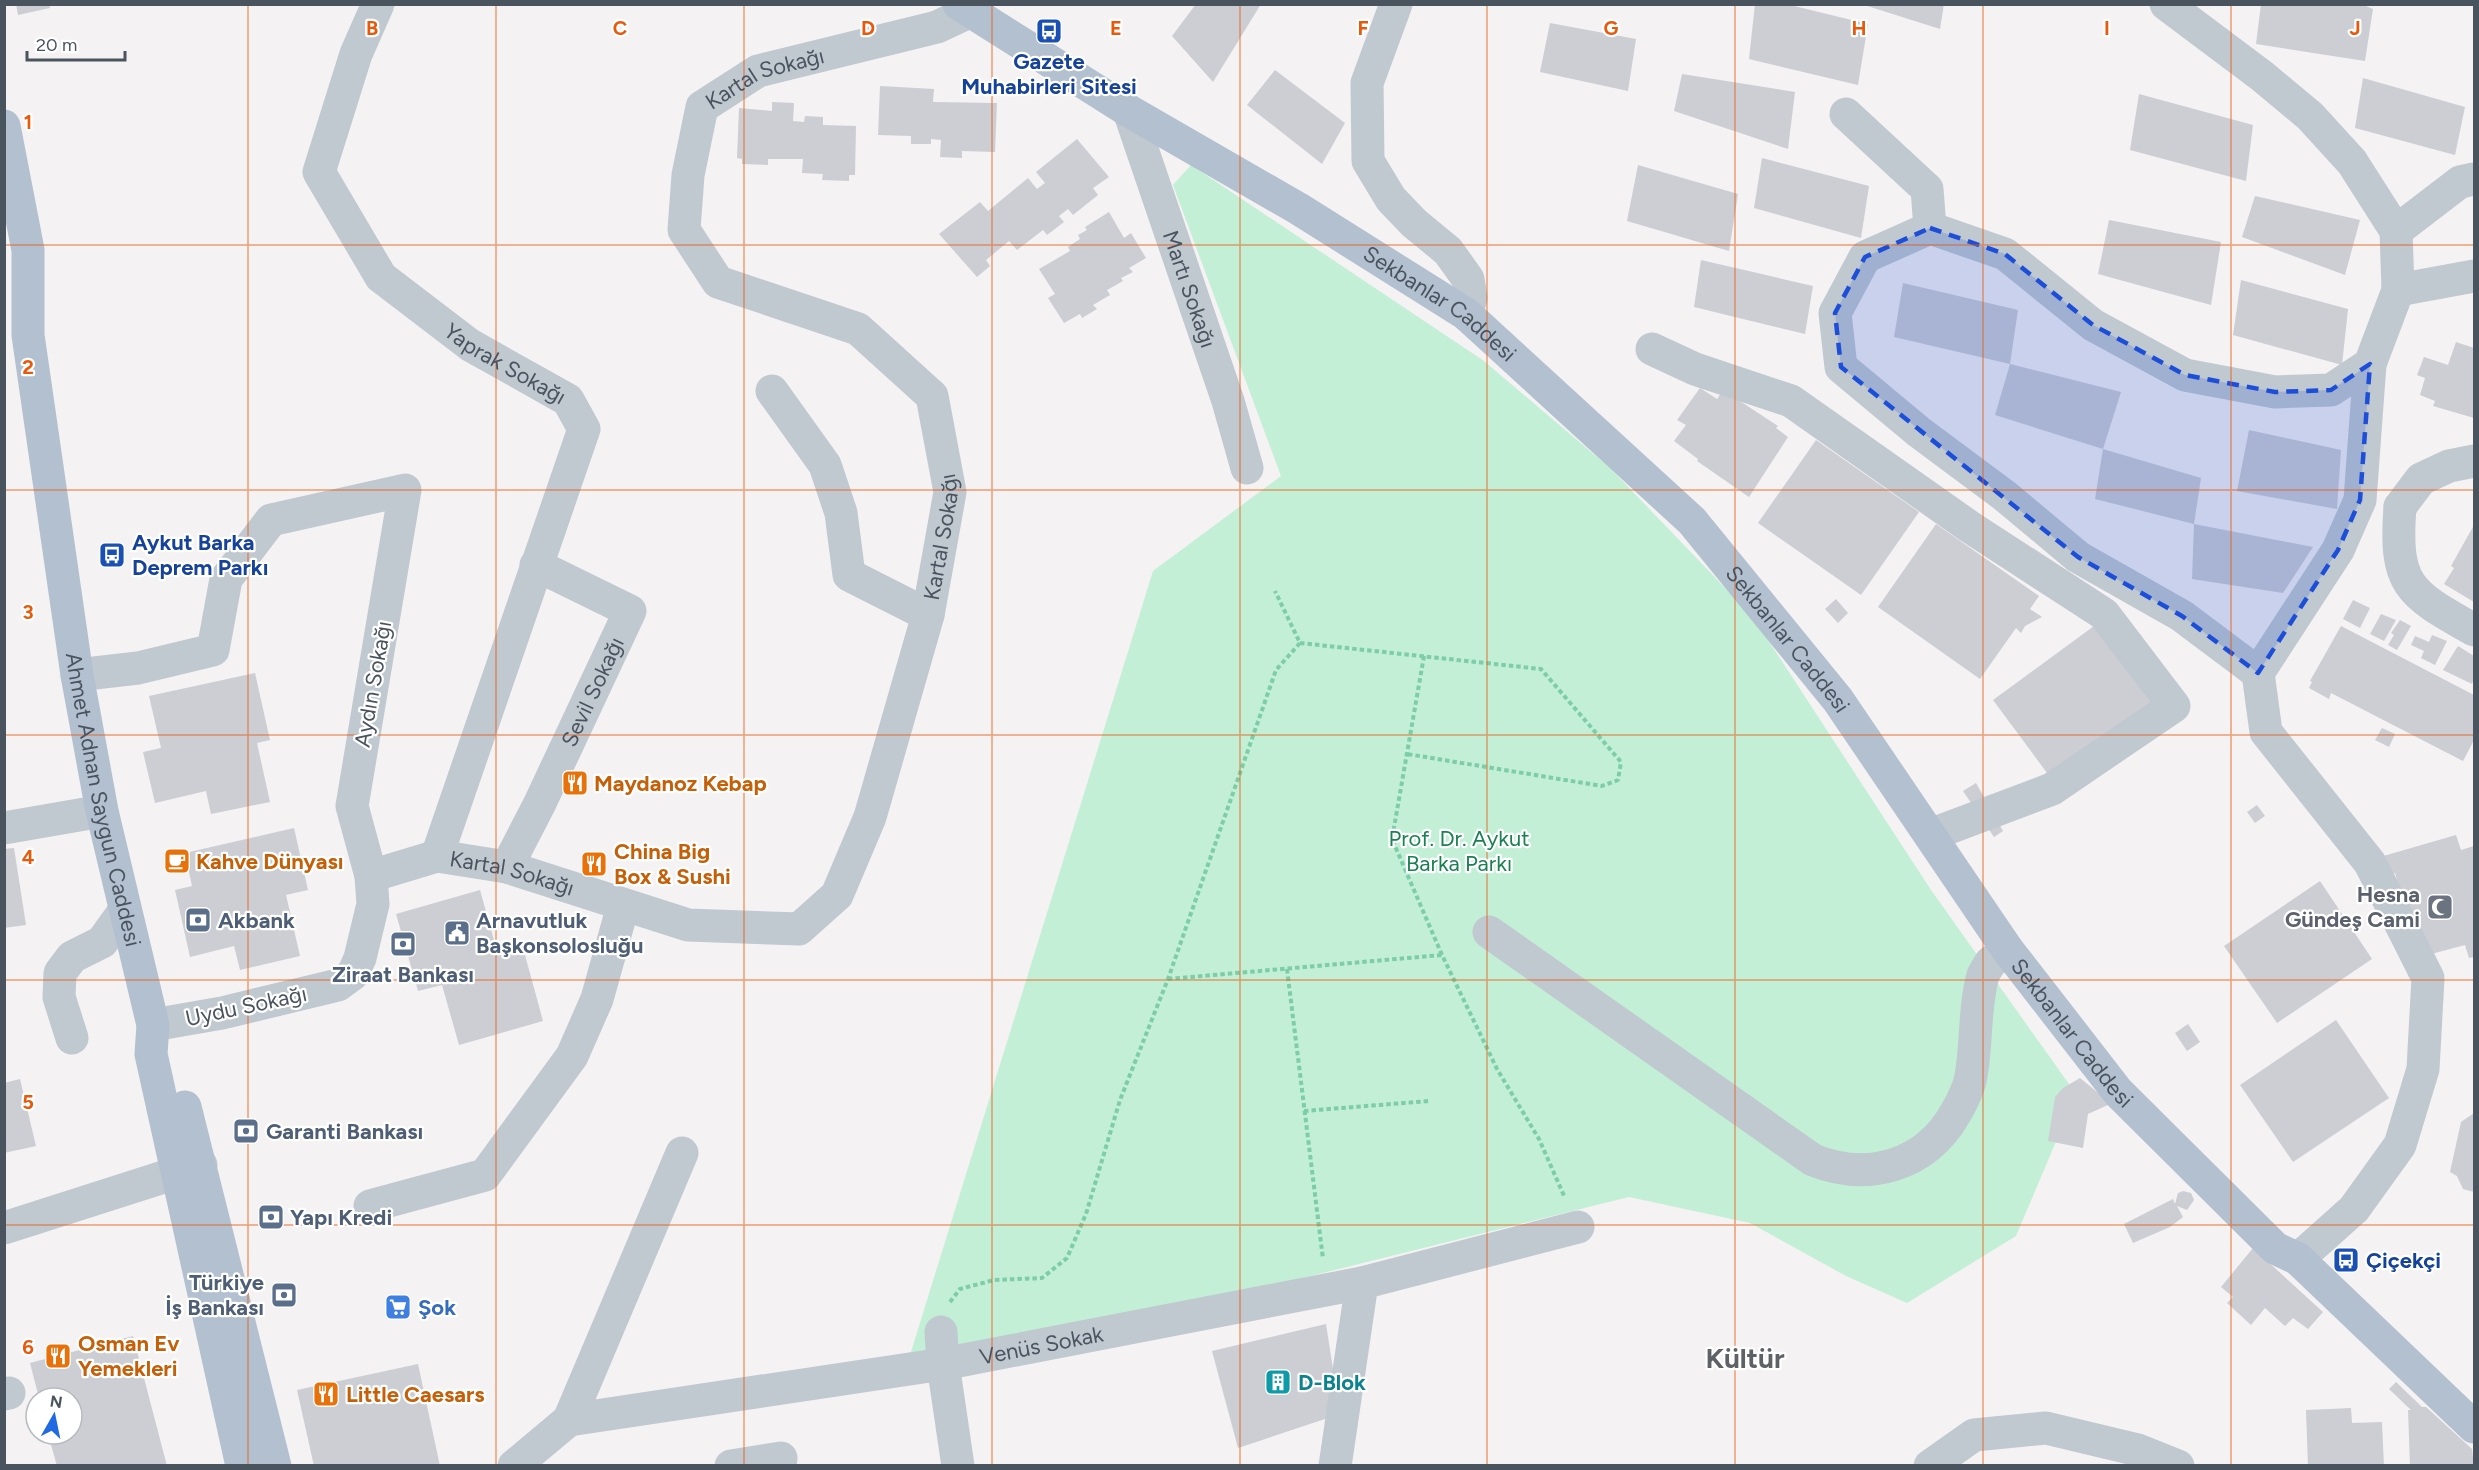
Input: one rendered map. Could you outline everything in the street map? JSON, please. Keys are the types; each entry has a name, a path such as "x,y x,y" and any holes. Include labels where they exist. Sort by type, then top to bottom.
{"main road":[{"name":"Sekbanlar Caddesi","path":"965,8 1129,111 1299,209 1466,314 1692,521 1838,700 2007,949 2118,1092 2275,1248 2298,1259 2475,1427"},
{"name":"Ahmet Adnan Saygun Caddesi","path":"4,126 28,250 28,335 78,675 102,811 151,1016 151,1054 190,1169 242,1466"},
{"path":"4,277 28,335"},
{"path":"190,1169 274,1466"}],"street":[{"name":"Yaprak Sokağı","path":"378,4 356,54 319,172 381,277 470,345 568,400 584,429 437,856"},
{"path":"1396,4 1367,83 1368,161 1391,199 1414,223 1448,251 1468,279 1471,298 1466,314"},
{"path":"2166,4 2262,76 2310,116 2352,162 2396,231 2398,290 2370,364 2360,500 2338,549 2258,673 2266,732 2370,863 2428,978 2423,1069 2400,1145 2354,1209 2298,1259"},
{"name":"Kartal Sokağı","path":"371,876 437,856 507,867 688,925 799,929 837,895 870,817 928,615 950,492 932,396 858,329 718,282 684,230 688,175 702,107 758,71 938,27 965,8"},
{"name":"Martı Sokağı","path":"1129,111 1228,401 1247,468"},
{"path":"1846,114 1927,189 1930,228"},
{"path":"2396,231 2460,182 2475,179"},
{"path":"2258,673 2182,616 2078,557 2006,496 1919,432 1841,367 1835,312 1865,257 1930,228 2005,254 2093,325 2185,375 2275,392 2331,390 2370,364"},
{"path":"2398,290 2475,276"},
{"path":"1652,349 1695,369 1791,401 1970,527 2104,614 2174,706 2052,789 1930,835"},
{"path":"772,392 825,465 841,513 849,575 928,615"},
{"path":"2475,462 2449,466 2421,479 2400,507 2397,547 2406,581 2430,605 2475,630"},
{"name":"Aydın Sokağı","path":"78,675 138,668 213,650 226,579 271,520 405,490 352,806 371,876"},
{"path":"2360,500 2400,507"},
{"name":"Sevil Sokağı","path":"507,867 540,803 630,611 536,565"},
{"path":"4,828 102,811"},
{"name":"Uydu Sokağı","path":"151,1016 222,1013 338,985 353,974 360,958 373,904 371,876"},
{"path":"370,1206 485,1175 572,1056 597,999 623,906"},
{"path":"72,1038 59,997 60,974 72,957 102,942 125,910"},
{"path":"1489,932 1813,1160 1830,1167 1867,1171 1885,1168 1920,1154 1950,1124 1971,1078 1983,975 1990,963 2007,949"},
{"path":"514,1466 569,1420 682,1153"},
{"path":"4,1228 190,1169"},
{"name":"Venüs Sokak","path":"569,1420 943,1364 1362,1283 1578,1227"},
{"path":"1335,1466 1362,1283"},
{"path":"941,1332 943,1364 958,1466"},
{"path":"1929,1466 1974,1434 2046,1428 2138,1449 2178,1466"},
{"path":"731,1466 781,1458 780,1466"}],"path":[{"path":"1275,591 1300,643"},
{"path":"1300,643 1541,669 1621,762 1618,780 1602,786 1407,754"},
{"path":"941,1332 951,1300 960,1289 994,1280 1042,1278 1067,1258 1086,1214 1120,1100 1168,979 1276,670 1300,643"},
{"path":"1168,979 1442,955"},
{"path":"1287,969 1326,1289"},
{"path":"1304,1111 1429,1101"}],"highlighted area":[{"path":"1930,228 2005,254 2093,325 2185,375 2275,392 2331,390 2370,364 2360,500 2338,550 2258,673 2182,616 2078,557 1841,367 1835,313 1865,257"}],"green space":[{"name":"Prof. Dr. Aykut Barka Parkı","path":"1191,165 1484,361 1610,468 1753,617 1931,890 2076,1094 2016,1236 1907,1303 1846,1276 1750,1223 1629,1197 1250,1291 910,1355 1153,571 1281,476 1173,185"}],"building":[{"path":"16,4 49,4 50,8 18,15"},
{"path":"1196,4 1261,4 1213,82 1172,36"},
{"path":"1755,4 1786,4 1868,24 1858,85 1749,59"},
{"path":"1861,4 1944,4 1940,29"},
{"path":"2261,4 2361,4 2373,9 2365,61 2256,44"},
{"path":"1550,23 1636,39 1628,91 1540,72"},
{"path":"1275,70 1345,123 1322,164 1247,105"},
{"path":"1682,74 1795,92 1788,149 1674,111"},
{"path":"2363,78 2465,107 2455,155 2355,128"},
{"path":"880,86 934,89 933,102 997,103 995,152 962,151 962,158 940,157 941,140 931,139 931,144 911,144 911,136 878,135"},
{"path":"2139,94 2253,125 2246,181 2130,150"},
{"path":"772,102 794,103 793,121 804,122 805,116 823,117 823,125 856,126 855,175 849,175 849,181 822,180 823,174 802,173 803,159 768,159 768,165 742,164 742,159 737,158 739,108 772,111"},
{"path":"1077,139 1109,177 1093,188 1098,195 1073,215 1068,209 1059,216 1064,222 1047,235 1043,230 1017,250 1009,241 986,260 990,266 977,277 939,234 980,202 988,211 1028,178 1037,189 1045,183 1036,172"},
{"path":"1762,158 1869,186 1861,238 1754,208"},
{"path":"1638,165 1738,194 1729,251 1627,221"},
{"path":"2255,196 2360,220 2345,275 2242,237"},
{"path":"1109,212 1124,238 1131,233 1146,258 1129,268 1133,272 1121,278 1123,281 1107,290 1110,295 1093,305 1097,309 1082,318 1080,314 1064,323 1048,298 1055,294 1039,269 1070,251 1068,247 1080,239 1078,235 1087,230 1085,227"},
{"path":"2109,220 2221,242 2211,305 2098,274"},
{"path":"1701,260 1813,286 1805,334 1694,307"},
{"path":"2241,280 2348,309 2342,365 2233,335"},
{"path":"1903,283 2018,310 2010,364 1894,337"},
{"path":"2456,342 2474,348 2474,418 2433,406 2435,401 2420,395 2425,378 2417,375 2424,357 2448,365"},
{"path":"2010,364 2121,392 2103,449 1995,415"},
{"path":"1700,388 1717,399 1723,390 1778,426 1776,428 1788,437 1749,497 1697,461 1698,459 1674,441 1686,425 1677,420"},
{"path":"2249,430 2341,450 2337,509 2237,491"},
{"path":"1816,440 1919,512 1861,595 1758,523"},
{"path":"2103,449 2201,478 2194,524 2095,499"},
{"path":"1936,524 2039,596 2030,609 2042,617 2025,626 2021,633 2016,628 1980,679 1878,607"},
{"path":"2194,524 2313,547 2283,593 2192,579"},
{"path":"2474,525 2474,602 2444,584 2454,568 2451,566"},
{"path":"1836,599 1848,613 1838,623 1825,609"},
{"path":"2353,600 2370,608 2360,628 2343,619"},
{"path":"2381,614 2396,620 2384,641 2370,634"},
{"path":"2400,620 2411,626 2397,650 2388,645 2394,635 2391,633"},
{"path":"2094,626 2154,707 2053,781 1993,700"},
{"path":"2341,626 2474,695 2474,740 2463,761 2331,693 2329,699 2309,688 2312,682 2310,681"},
{"path":"2432,635 2447,641 2435,665 2421,658 2424,651 2411,645 2415,636 2429,642"},
{"path":"2458,646 2474,656 2472,684 2443,670"},
{"path":"255,673 270,740 257,743 270,802 211,814 206,791 155,803 143,752 161,748 149,696"},
{"path":"2382,728 2395,734 2389,747 2375,740"},
{"path":"1976,783 2003,831 1994,837 1963,791"},
{"path":"2257,805 2265,816 2255,823 2247,812"},
{"path":"294,828 308,890 286,895 300,956 240,970 234,946 190,957 175,890 192,886 185,853"},
{"name":"Hesna Gündeş Cami","path":"2456,835 2461,850 2474,846 2474,957 2469,958 2465,945 2420,957 2395,873 2386,875 2380,857"},
{"path":"14,848 26,925 4,928 4,849"},
{"path":"2320,881 2372,959 2277,1023 2224,946"},
{"path":"480,890 497,951 522,944 543,1021 459,1045 442,985 418,991 396,914"},
{"path":"2336,1020 2389,1098 2293,1162 2240,1085"},
{"path":"2188,1024 2200,1042 2187,1051 2175,1033"},
{"path":"2080,1078 2107,1100 2105,1102 2108,1105 2088,1114 2083,1148 2048,1141 2055,1097 2063,1088"},
{"path":"20,1079 36,1146 4,1153 4,1083"},
{"path":"2474,1113 2474,1192 2463,1189 2457,1176 2450,1172 2461,1122"},
{"path":"2183,1191 2191,1193 2194,1200 2187,1210 2177,1206 2183,1217 2170,1227 2133,1243 2124,1224 2173,1199 2175,1204 2178,1193"},
{"path":"2253,1248 2323,1312 2308,1329 2293,1318 2285,1326 2265,1308 2251,1325 2227,1303 2233,1297 2221,1287"},
{"name":"D-Blok","path":"1326,1324 1340,1414 1238,1448 1212,1351"},
{"path":"133,1336 167,1466 57,1466 51,1446 84,1446 84,1386 36,1386 30,1363"},
{"path":"418,1364 440,1466 314,1466 297,1390"},
{"path":"2396,1382 2472,1449 2474,1466 2410,1466 2408,1410 2411,1410 2389,1389"},
{"path":"2351,1408 2352,1423 2382,1422 2384,1466 2308,1466 2306,1410"}],"place":[{"name":"Gazete Muhabirleri Sitesi","path":"1049,31"},
{"name":"Aykut Barka Deprem Parkı","path":"112,555"},
{"name":"Maydanoz Kebap","path":"575,783"},
{"name":"Kahve Dünyası","path":"177,861"},
{"name":"China Big Box & Sushi","path":"594,864"},
{"name":"Hesna Gündeş Cami","path":"2440,907"},
{"name":"Akbank","path":"198,920"},
{"name":"Arnavutluk Başkonsolosluğu","path":"457,933"},
{"name":"Ziraat Bankası","path":"403,944"},
{"name":"Garanti Bankası","path":"246,1131"},
{"name":"Yapı Kredi","path":"271,1217"},
{"name":"Çiçekçi","path":"2346,1260"},
{"name":"Türkiye İş Bankası","path":"284,1295"},
{"name":"Şok","path":"398,1307"},
{"name":"Osman Ev Yemekleri","path":"58,1356"},
{"name":"D-Blok","path":"1278,1382"},
{"name":"Little Caesars","path":"326,1394"}],"district":[{"name":"Kültür","path":"1745,1358"}]}
